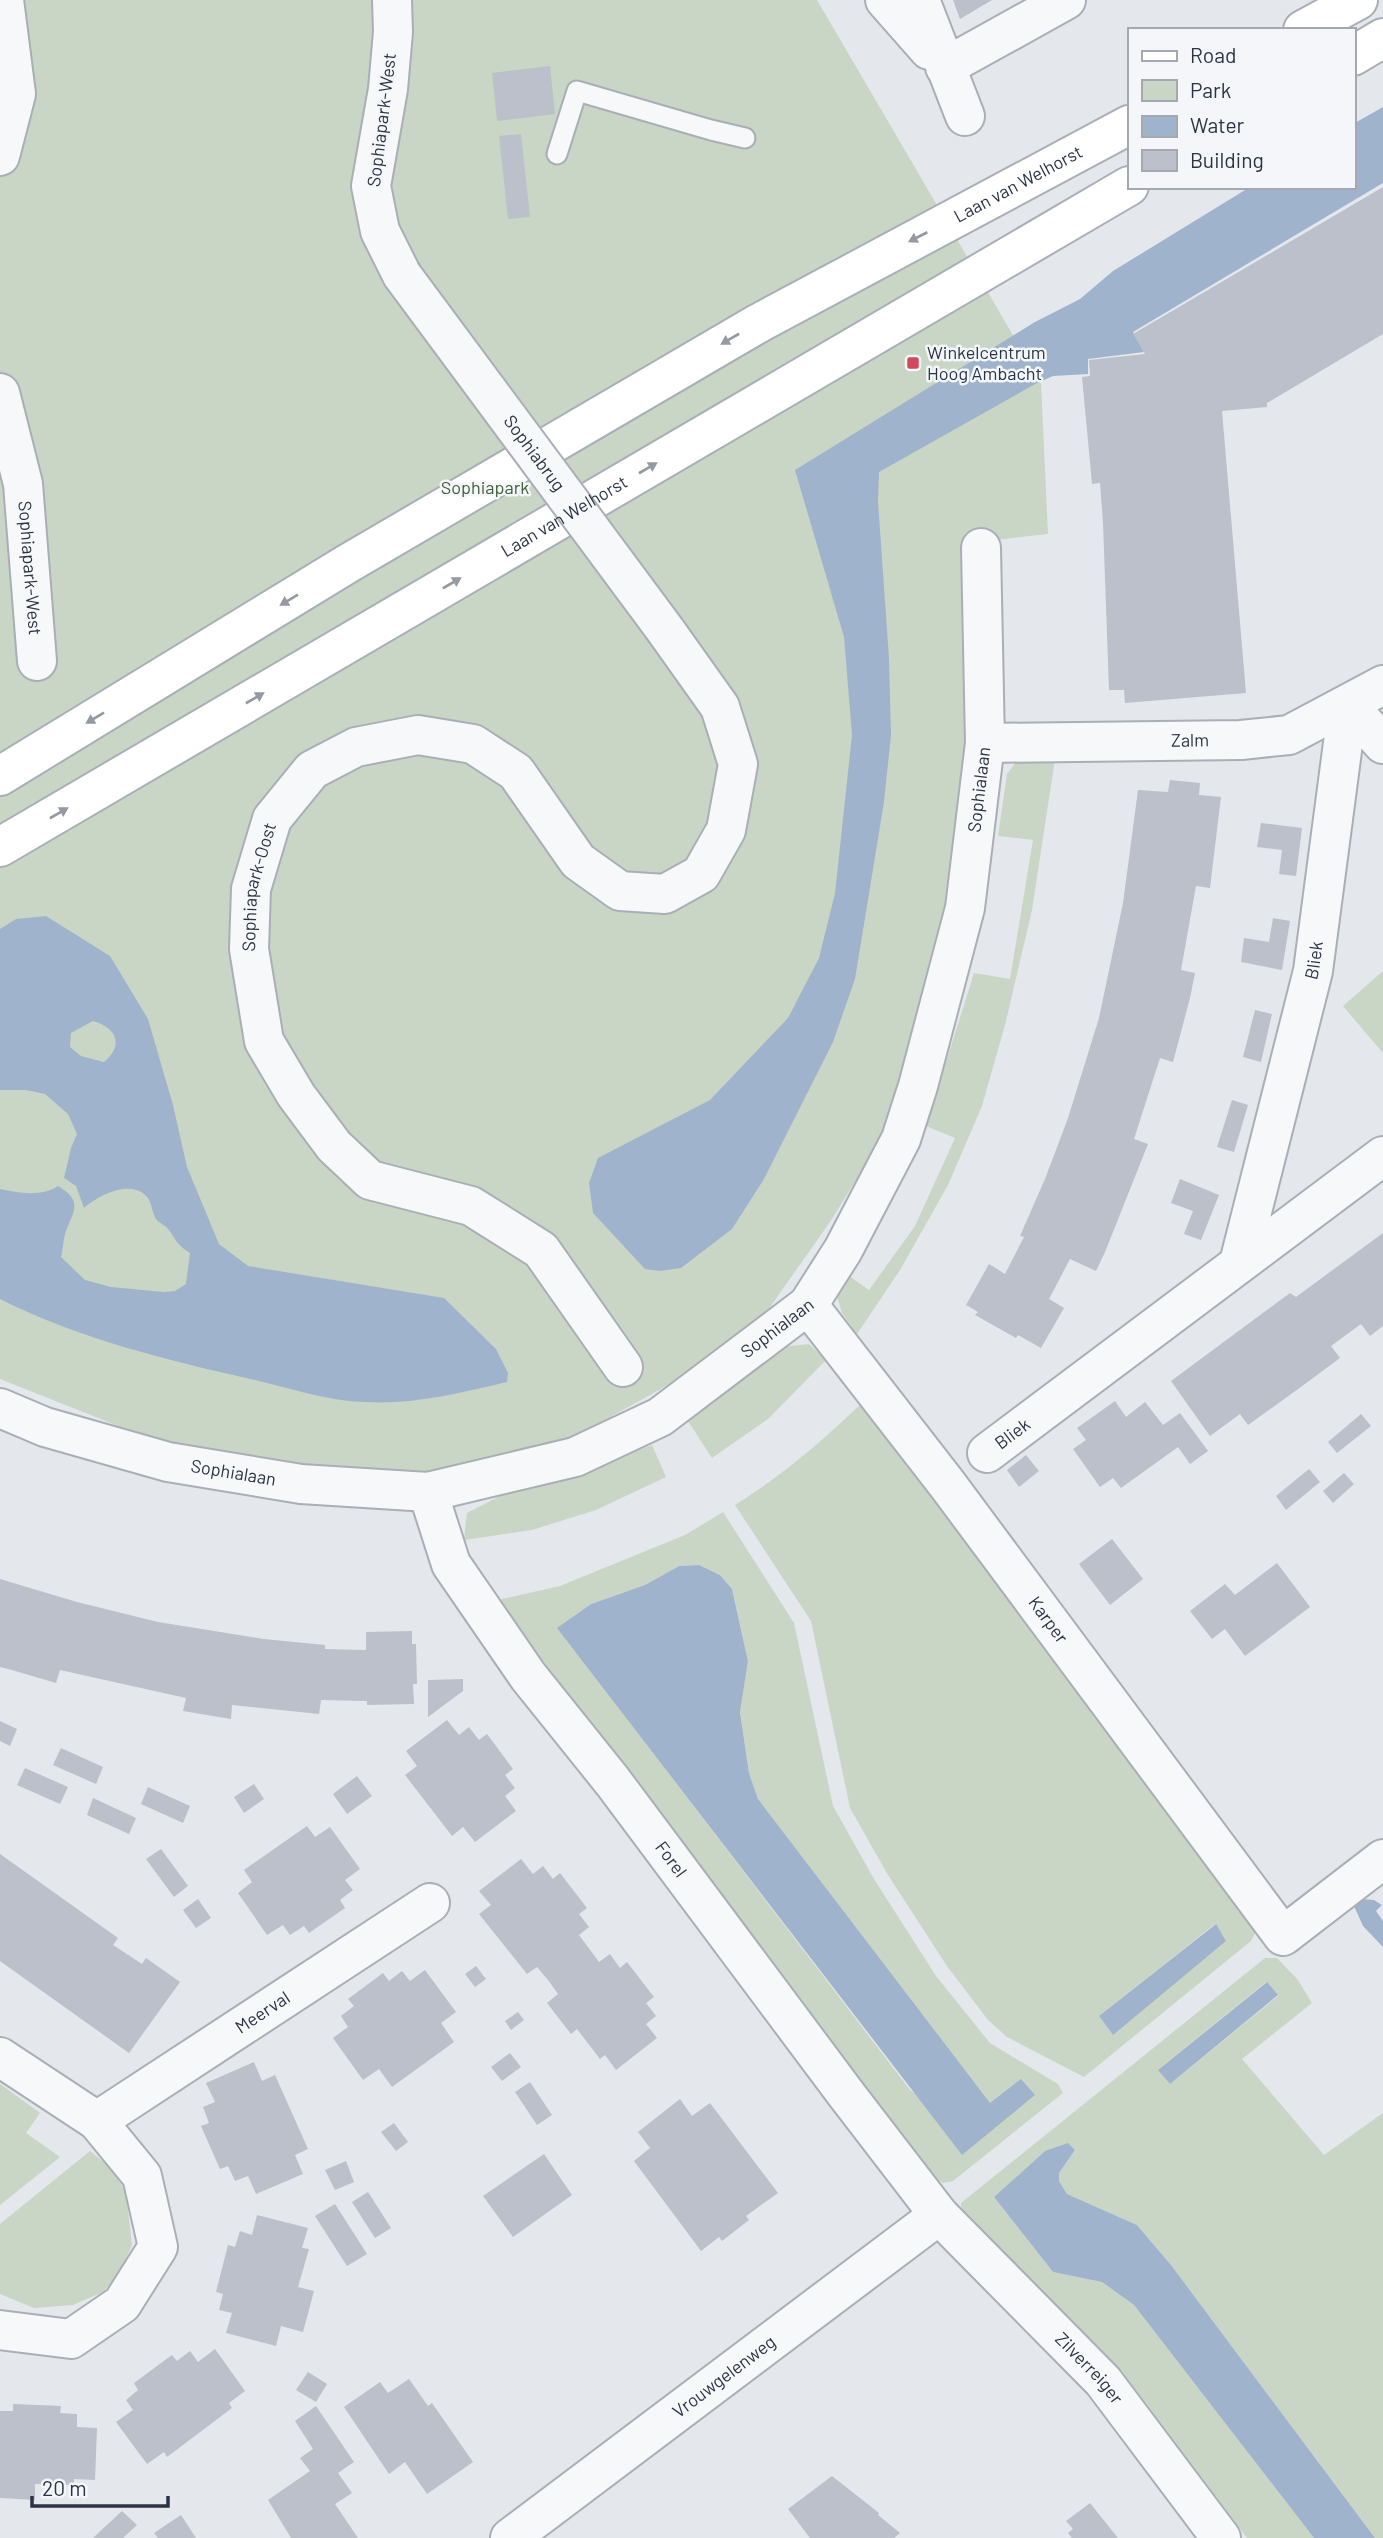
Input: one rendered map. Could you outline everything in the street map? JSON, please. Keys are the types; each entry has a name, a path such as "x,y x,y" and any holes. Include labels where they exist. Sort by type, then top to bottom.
{"main road":[{"path":"1307,28 1358,0"},
{"path":"1355,55 1383,38"},
{"name":"Laan van Welhorst","path":"0,776 336,571 769,317 1128,126"},
{"name":"Laan van Welhorst","path":"0,848 1128,187"}],"street":[{"path":"0,156 16,94 4,0"},
{"name":"Sophiapark-West","path":"392,0 393,32 388,89 371,186 380,232 402,275"},
{"path":"886,0 945,67"},
{"path":"920,0 965,116"},
{"path":"945,67 1066,0"},
{"name":"Sophiabrug","path":"402,275 666,631"},
{"name":"Sophiapark-West","path":"0,393 23,484 37,662"},
{"name":"Sophialaan","path":"0,1408 45,1427 168,1462 301,1484 428,1492 575,1457 660,1417 808,1305 843,1250 901,1139 918,1086 965,908 985,743 981,548"},
{"name":"Sophiapark-Oost","path":"623,1367 541,1250 471,1206 370,1180 334,1146 296,1095 264,1041 249,949 251,889 272,819 312,770 356,747 418,735 473,744 516,772 578,861 620,891 665,894 701,874 726,830 738,764 720,707 666,631"},
{"name":"Zalm","path":"985,743 1241,740 1290,735 1383,685"},
{"path":"1348,705 1383,744"},
{"name":"Bliek","path":"1239,1263 1313,971 1348,705"},
{"name":"Bliek","path":"988,1452 1383,1156"},
{"name":"Karper","path":"808,1305 947,1484 1283,1936 1383,1859"},
{"name":"Forel","path":"428,1492 451,1564 528,1676 613,1782 939,2215"},
{"name":"Meerval","path":"97,2121 430,1903"},
{"path":"0,2057 97,2121 142,2176 158,2247 122,2304 71,2339 0,2330"},
{"name":"Vrouwgelenweg","path":"510,2538 939,2215"},
{"name":"Zilverreiger","path":"939,2215 1103,2381 1221,2538"}],"lane":[{"path":"557,154 577,91 745,138"}],"green space":[{"name":"Sophiapark","path":"0,0 817,0 1041,383 1048,534 968,543 969,737 958,865 894,1119 830,1222 770,1307 738,1341 659,1390 558,1446 412,1477 315,1469 161,1443 0,1379"},
{"path":"1032,758 1055,759 1032,910 1005,1025 982,1106 948,1185 900,1270 857,1334 842,1313 835,1290 844,1272 869,1290 915,1226 955,1138 926,1126 974,973 1010,979 1033,840 998,836 1007,774 1016,762"},
{"path":"1383,971 1383,1053 1343,1006"},
{"path":"809,1344 826,1360 768,1419 712,1458 688,1421 781,1347"},
{"path":"862,1403 1029,1623 1256,1931 1251,1941 1084,2077 1007,2037 988,2020 947,1966 888,1875 850,1808 811,1621 735,1505 785,1470","holes":["1215,1924 1226,1941 1112,2034 1099,2016"]},
{"path":"652,1445 666,1477 596,1510 532,1530 464,1540 467,1513 500,1496 564,1480"},
{"path":"723,1512 794,1623 833,1806 874,1879 936,1976 990,2043 1058,2084 1063,2093 953,2181 943,2183 933,2178 699,1871 498,1600 560,1586 685,1535","holes":["699,1565 720,1575 732,1589 748,1661 740,1711 749,1773 758,1799 990,2104 962,2154 917,2095 910,2090 558,1628 591,1604 645,1585 679,1566"]},
{"path":"1265,1958 1277,1958 1298,1980 1312,2003 1242,2059 1324,2155 1383,2113 1383,2538 1375,2538 1171,2265 1137,2225 1067,2194 1059,2181 1059,2173 1075,2150 1045,2151 994,2197 1053,2272 1102,2282 1134,2305 1314,2538 1247,2538 1128,2383 961,2213 961,2203","holes":["1266,1982 1278,1996 1170,2084 1159,2069"]},
{"path":"0,2084 40,2113 26,2133 60,2157 0,2205"},
{"path":"90,2151 112,2169 126,2193 132,2245 118,2276 103,2292 73,2305 34,2308 0,2294 0,2224"}],"water":[{"path":"1383,107 1383,183 1133,332 1144,352 1088,359 1088,374 1053,376 1037,383 879,472 878,502 889,658 891,735 884,802 855,979 833,1042 764,1179 732,1229 681,1268 660,1271 645,1269 593,1213 589,1183 598,1158 710,1100 788,1018 819,958 835,893 852,735 844,637 795,470 1035,322 1080,299 1113,271 1247,189 1355,189 1355,123"},
{"path":"46,916 110,956 148,1019 173,1105 187,1167 219,1244 248,1266 444,1298 496,1349 508,1373 507,1382 418,1400 382,1402 338,1399 127,1348 62,1326 0,1299 0,1189 38,1193 58,1186 71,1197 74,1208 61,1257 85,1280 111,1287 175,1291 186,1284 190,1253 156,1219 148,1198 141,1192 133,1189 116,1191 98,1198 84,1208 76,1186 64,1178 77,1134 68,1114 45,1094 26,1090 0,1090 0,929 16,919","holes":["93,1021 112,1033 116,1043 104,1062 81,1056 70,1047 71,1033"]},
{"path":"699,1565 720,1575 732,1589 748,1661 740,1712 749,1773 758,1799 990,2103 1021,2079 1035,2095 962,2155 557,1628 591,1604 645,1585 679,1566"},
{"path":"1361,1899 1374,1900 1382,1905 1376,1911 1383,1921 1383,1947 1363,1926 1354,1906"},
{"path":"1216,1924 1226,1941 1113,2035 1099,2016"},
{"path":"1267,1982 1278,1995 1170,2084 1158,2070"},
{"path":"1068,2143 1075,2150 1059,2173 1059,2181 1067,2194 1137,2225 1171,2265 1375,2538 1314,2538 1134,2305 1102,2282 1053,2272 994,2197 1045,2151"}],"building":[{"path":"953,0 992,0 960,19"},
{"path":"550,66 555,114 497,121 492,73"},
{"path":"521,134 530,217 508,219 499,136"},
{"path":"1383,187 1383,334 1267,403 1267,407 1222,411 1246,693 1125,703 1124,690 1109,690 1100,483 1092,484 1082,377 1090,376 1089,360 1145,354 1133,334"},
{"path":"1170,780 1200,783 1199,795 1221,797 1210,888 1196,886 1181,970 1195,973 1190,998 1173,1062 1160,1058 1134,1139 1148,1144 1105,1252 1096,1271 1070,1259 1049,1299 1064,1308 1041,1348 1018,1335 1016,1338 975,1315 978,1312 966,1305 989,1264 1005,1274 1024,1237 1020,1236 1068,1118 1099,1018 1123,903 1138,790 1168,792"},
{"path":"1261,823 1302,828 1296,876 1279,874 1282,850 1257,847"},
{"path":"1273,918 1290,921 1282,970 1241,962 1244,938 1269,942"},
{"path":"1255,1010 1272,1014 1261,1062 1243,1057"},
{"path":"1232,1100 1248,1105 1234,1152 1217,1147"},
{"path":"1180,1179 1219,1195 1201,1240 1184,1234 1193,1211 1171,1203"},
{"path":"1383,1233 1383,1326 1370,1336 1361,1324 1331,1346 1340,1358 1309,1381 1248,1425 1240,1414 1210,1436 1171,1381 1290,1293 1296,1297"},
{"path":"1115,1401 1126,1417 1145,1402 1163,1425 1180,1413 1208,1451 1190,1464 1178,1447 1121,1488 1113,1478 1100,1487 1073,1449 1086,1440 1077,1428"},
{"path":"1361,1414 1371,1426 1337,1453 1328,1442"},
{"path":"1026,1455 1039,1471 1019,1487 1007,1470"},
{"path":"1309,1469 1320,1482 1286,1510 1276,1496"},
{"path":"1344,1473 1354,1484 1333,1503 1323,1491"},
{"path":"1112,1539 1143,1579 1110,1605 1079,1564"},
{"path":"1277,1563 1310,1607 1245,1656 1225,1629 1212,1639 1190,1611 1225,1584 1235,1595"},
{"path":"0,1579 158,1622 264,1639 325,1645 325,1649 366,1650 366,1632 412,1631 412,1644 416,1644 417,1684 413,1684 414,1704 367,1705 367,1701 321,1700 319,1714 232,1705 231,1719 183,1711 186,1698 60,1670 56,1683 0,1667"},
{"path":"463,1679 463,1691 428,1717 428,1680"},
{"path":"447,1720 459,1735 469,1727 479,1740 487,1734 513,1769 505,1775 515,1788 505,1796 516,1811 475,1842 463,1827 452,1836 405,1775 417,1766 406,1751"},
{"path":"0,1721 17,1729 10,1746 0,1741"},
{"path":"61,1748 103,1767 96,1784 53,1765"},
{"path":"25,1768 68,1787 60,1804 17,1785"},
{"path":"357,1776 372,1796 347,1814 333,1794"},
{"path":"254,1784 264,1799 244,1813 234,1797"},
{"path":"148,1787 190,1806 183,1823 141,1804"},
{"path":"93,1798 136,1818 129,1834 87,1815"},
{"path":"307,1826 315,1837 330,1827 360,1869 345,1880 353,1890 340,1900 345,1908 309,1933 304,1926 290,1935 283,1925 267,1935 238,1893 252,1882 244,1870"},
{"path":"161,1849 188,1886 174,1897 146,1859"},
{"path":"0,1854 118,1938 113,1945 142,1964 146,1958 180,1982 129,2053 0,1961"},
{"path":"521,1859 533,1874 543,1866 553,1879 560,1873 587,1908 579,1914 589,1927 579,1935 599,1962 610,1954 620,1968 627,1962 654,1997 646,2003 656,2016 646,2024 657,2038 616,2070 605,2055 600,2059 577,2029 571,2034 547,2003 558,1994 548,1980 537,1967 527,1974 479,1914 491,1905 479,1891"},
{"path":"198,1899 211,1918 196,1928 183,1910"},
{"path":"476,1966 486,1979 475,1987 465,1974"},
{"path":"425,1970 456,2012 441,2023 454,2042 392,2087 379,2069 363,2080 333,2038 348,2027 341,2016 354,2006 348,1999 383,1973 389,1981 402,1971 410,1981"},
{"path":"518,2012 524,2020 511,2030 505,2021"},
{"path":"510,2053 521,2067 502,2081 491,2067"},
{"path":"254,2062 262,2081 275,2075 308,2149 295,2155 303,2174 256,2194 248,2176 235,2181 228,2166 220,2169 201,2126 209,2123 203,2107 215,2102 206,2083"},
{"path":"530,2082 552,2115 537,2125 515,2092"},
{"path":"680,2099 692,2116 710,2103 778,2193 746,2216 749,2220 722,2241 719,2237 701,2251 634,2161 650,2148 638,2132"},
{"path":"394,2123 408,2142 396,2151 381,2132"},
{"path":"544,2154 572,2195 513,2237 483,2196"},
{"path":"346,2161 354,2182 335,2190 325,2170"},
{"path":"368,2192 391,2228 375,2238 352,2202"},
{"path":"335,2204 367,2254 347,2266 315,2216"},
{"path":"257,2215 308,2228 302,2248 309,2249 298,2287 314,2291 303,2332 281,2326 276,2346 226,2333 232,2313 219,2310 223,2294 216,2292 228,2245 235,2247 240,2231 252,2235"},
{"path":"215,2349 245,2391 229,2403 232,2408 167,2457 164,2452 147,2464 116,2422 133,2410 126,2400 138,2390 134,2383 172,2355 177,2361 190,2351 198,2362"},
{"path":"308,2372 327,2384 316,2402 296,2390"},
{"path":"409,2379 428,2406 432,2403 473,2462 427,2494 405,2462 389,2474 344,2407 380,2382 388,2393"},
{"path":"13,2404 61,2406 60,2413 77,2414 77,2427 97,2428 95,2480 74,2479 74,2485 35,2484 35,2500 0,2498 0,2411 13,2411"},
{"path":"316,2406 354,2462 338,2473 352,2493 335,2504 358,2538 291,2538 268,2500 310,2471 300,2458 313,2449 295,2421"},
{"path":"832,2476 900,2533 894,2538 810,2538 788,2509"},
{"path":"1090,2503 1118,2538 1072,2538 1068,2533 1073,2529 1066,2521"},
{"path":"122,2511 137,2525 123,2538 93,2538"},
{"path":"181,2515 196,2538 158,2538 154,2533"}],"place":[{"name":"Winkelcentrum Hoog Ambacht","path":"913,363"}]}
